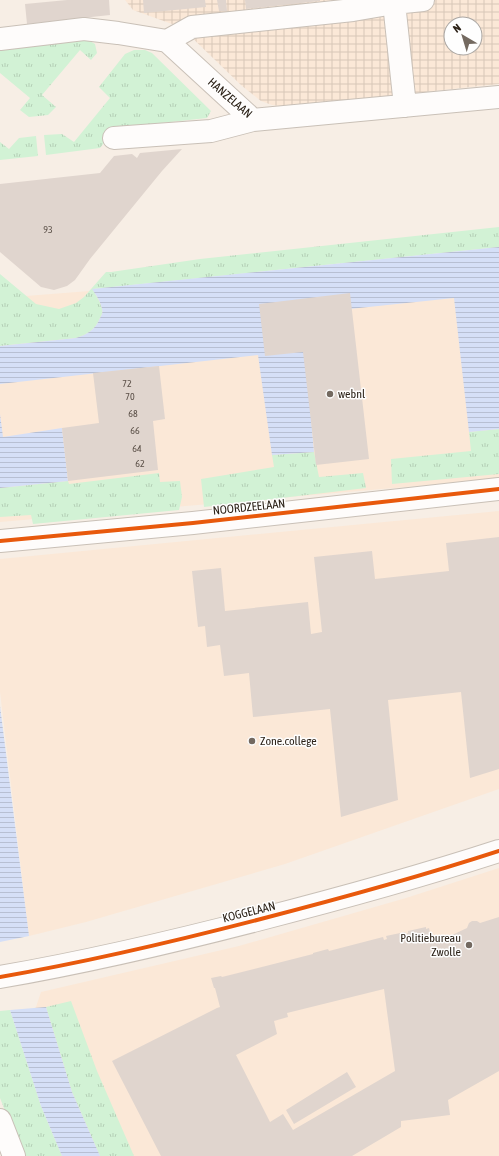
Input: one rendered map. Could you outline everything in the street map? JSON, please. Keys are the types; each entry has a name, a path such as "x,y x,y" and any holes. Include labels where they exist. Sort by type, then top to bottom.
{"street":[{"path":"0,39 84,29 167,41 192,26 354,10 423,0"},
{"path":"394,3 405,106"},
{"name":"HANZELAAN","path":"167,41 253,120 499,97"},
{"path":"114,138 211,131 253,120"},
{"name":"NOORDZEELAAN","path":"0,541 193,523 499,489"},
{"name":"KOGGELAAN","path":"0,977 55,967 191,937 349,896 499,851"},
{"path":"0,1120 14,1156"}],"shaded area":[{"path":"125,0 499,0 499,84 286,107 272,105 261,101 242,86 185,31 172,24 133,10"},
{"path":"499,259 499,479 0,522 0,298"},
{"name":"Zone.college","path":"499,511 499,789 285,864 86,922 29,936 0,692 0,559"},
{"path":"499,868 499,1156 83,1156 31,1022 41,992 239,946 406,898"}],"green space":[{"path":"88,40 95,44 97,53 91,60 80,50 42,95 56,107 48,115 29,117 20,110 30,98 0,73 0,50"},
{"path":"134,50 145,50 152,53 211,111 207,118 116,128 100,148 46,155 44,135 62,134 74,142 110,98 99,87 125,54"},
{"path":"36,136 38,156 0,160 0,142 9,149 19,138"},
{"path":"499,227 499,247 93,289 102,309 102,313 96,326 88,333 76,338 0,346 0,274 36,304 59,309 76,303 84,297 106,272 200,259"},
{"path":"499,429 499,474 392,484 391,459 471,451 469,432"},
{"path":"314,452 319,477 363,473 366,488 204,507 201,479 274,467 272,455"},
{"path":"159,473 160,482 180,481 182,497 179,510 33,524 31,515 0,517 0,488 68,481 69,484"},
{"path":"71,1001 97,1071 134,1156 100,1156 72,1092 46,1007"},
{"path":"10,1010 41,1106 62,1156 23,1156 0,1098 0,1011"}],"water":[{"path":"499,247 499,429 469,432 454,298 302,314 314,452 272,455 258,355 0,384 0,346 76,338 93,329 102,315 102,312 99,301 92,289"},
{"path":"0,414 3,437 62,428 68,481 0,488"},
{"path":"0,706 29,936 0,942"},
{"path":"46,1007 72,1092 100,1156 62,1156 41,1106 10,1010"}],"building":[{"path":"67,0 109,0 110,15 27,24 25,4"},
{"path":"143,0 205,0 206,7 144,13"},
{"path":"217,0 226,0 227,11 219,11"},
{"path":"245,0 320,0 320,1 246,9"},
{"path":"182,149 162,171 90,259 75,280 67,286 54,290 41,287 0,252 0,184 100,173 114,156 132,154 137,158 140,153"},
{"path":"350,293 369,459 316,465 303,352 265,356 259,304"},
{"path":"159,366 165,419 153,421 158,470 68,481 62,428 99,423 93,373"},
{"path":"499,537 499,769 470,778 461,692 388,700 398,800 341,817 330,709 253,717 249,673 224,676 220,645 207,647 205,626 198,627 192,571 221,568 225,611 308,602 311,634 322,632 314,557 372,551 375,579 449,571 446,543"},
{"path":"499,917 499,1071 448,1100 450,1115 401,1121 401,1127 352,1156 161,1156 112,1061 220,1007 211,978 222,977 328,949 329,951 383,937 384,940 387,939 386,936 405,932 406,934 408,931 426,927 426,929 429,928 432,941 450,936 467,928 469,923 472,921 477,921 480,923","holes":["384,989 395,1071 293,1130 283,1114 270,1122 236,1055 277,1034 274,1021 288,1017 287,1013"]},
{"path":"347,1072 356,1087 294,1124 286,1110"}],"cycle path":[{"path":"0,541 193,523 499,489"},
{"path":"0,977 97,958 225,928 379,887 499,851"}],"place":[{"name":"webnl","path":"330,394"},
{"name":"Zone.college","path":"252,741"},
{"name":"Politiebureau Zwolle","path":"469,945"}]}
